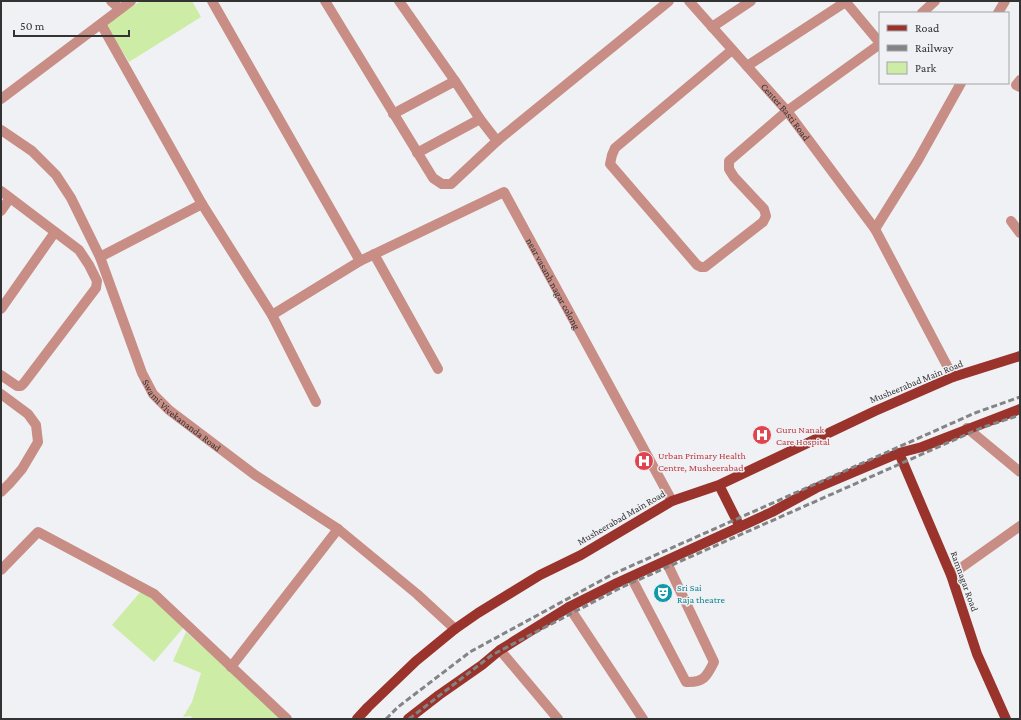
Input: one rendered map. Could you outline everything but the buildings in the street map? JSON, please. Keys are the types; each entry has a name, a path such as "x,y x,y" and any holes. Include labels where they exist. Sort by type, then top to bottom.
{"main road":[{"name":"Musheerabad Main Road","path":"357,719 416,661 455,629 478,613 540,575 581,555 672,501 719,485 875,411 954,377 1020,356"},
{"path":"408,719 482,665 500,650 569,607 630,577 772,512 816,488 899,453 922,447 967,428 1020,409"},
{"name":"Ramnagar Road","path":"899,453 951,575 977,654 1006,719"},
{"path":"719,485 740,527"}],"street":[{"path":"111,1 120,9"},
{"path":"1,99 131,1"},
{"path":"212,1 360,261"},
{"path":"325,1 417,153 433,178 442,184 451,184 497,141 669,1"},
{"path":"399,1 456,81 480,119 497,141"},
{"name":"Center Basti Road","path":"689,1 787,111 874,229 954,377"},
{"path":"712,27 751,1"},
{"path":"747,66 846,1 879,42"},
{"path":"923,12 935,1"},
{"path":"999,12 1005,1"},
{"path":"101,24 202,204 272,315 316,402"},
{"path":"732,50 615,148 610,164 696,265 701,267 705,267 764,222 766,216 764,209 734,177 729,169 729,161 787,111 879,44"},
{"path":"393,114 456,81"},
{"path":"874,229 918,160 960,84"},
{"path":"417,153 480,119"},
{"name":"Swami Vivekananda Road","path":"1,130 32,151 56,175 71,198 100,257 142,373 153,394 169,410 256,476 338,529 417,594 455,629"},
{"path":"1,191 79,250 97,281 96,288 21,386 17,386 1,375"},
{"name":"near vasanh nagar colong","path":"374,254 504,192 672,501"},
{"path":"1,211 10,198"},
{"path":"100,257 202,204"},
{"path":"1011,221 1020,233"},
{"path":"1,309 55,232"},
{"path":"272,315 374,254 438,369"},
{"path":"1,394 28,414 36,425 38,442 22,469 1,492"},
{"path":"967,428 1020,472"},
{"path":"951,575 1020,526"},
{"path":"231,667 338,529"},
{"path":"1,570 38,532 154,594 287,719"},
{"path":"630,577 686,682 700,681 707,676 714,662 666,561"},
{"path":"569,607 643,719"},
{"path":"500,650 558,719"}],"green space":[{"path":"141,1 192,1 201,17 129,62 105,23"},
{"path":"142,590 184,627 154,662 112,625"},
{"path":"186,632 264,701 279,717 279,719 192,719 191,716 183,717 192,702 201,673 173,661"}],"railway":[{"path":"386,719 398,707 470,652 613,574 975,413 1020,397"},
{"path":"409,719 492,655 620,588 981,428 1020,415"}],"place":[{"name":"Guru Nanak Care Hospital","path":"762,435"},
{"name":"Urban Primary Health Centre, Musheerabad","path":"644,461"},
{"name":"Sri Sai Raja theatre","path":"663,593"}]}
